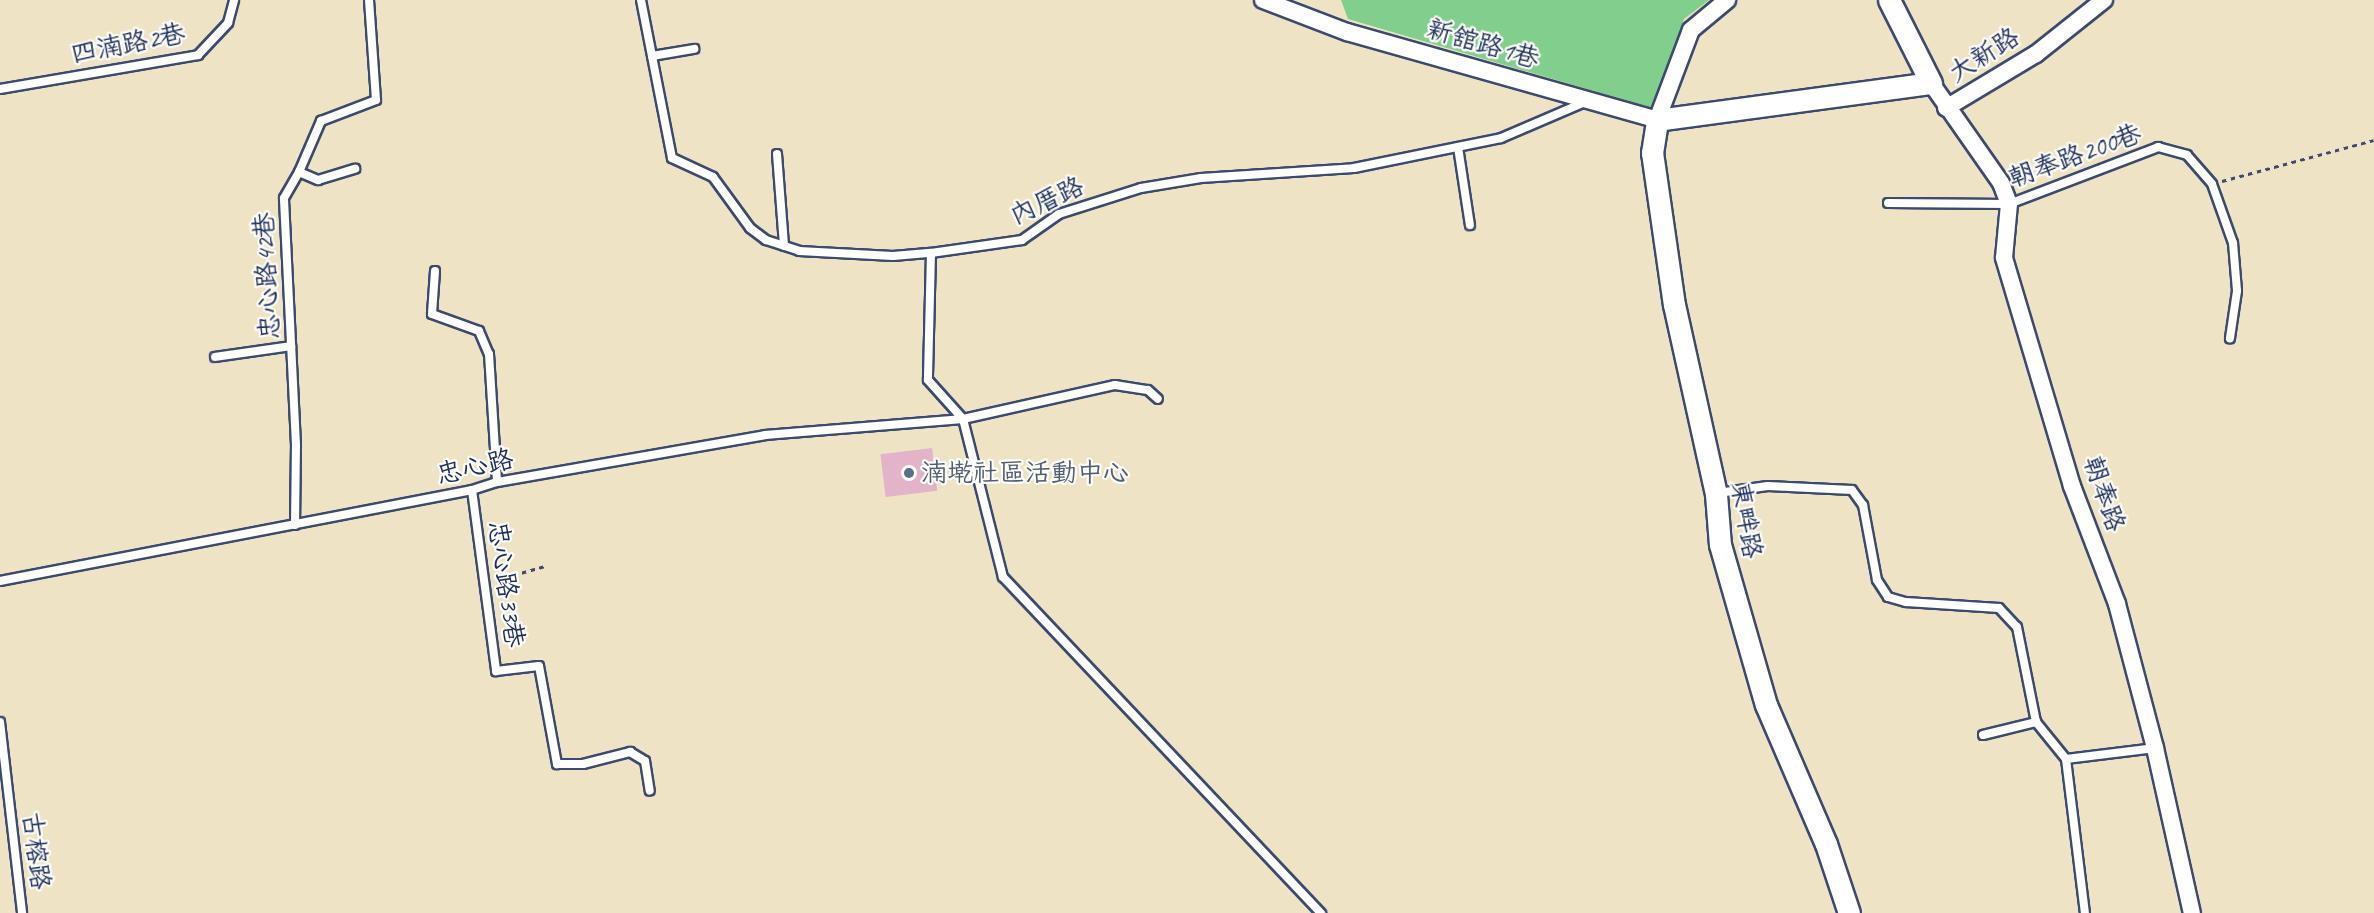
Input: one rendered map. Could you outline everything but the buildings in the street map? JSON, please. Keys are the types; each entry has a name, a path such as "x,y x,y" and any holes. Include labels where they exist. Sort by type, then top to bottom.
{"street":[{"name":"新舘路1巷","path":"1263,0 1347,32 1657,120"},
{"path":"1727,0 1691,30 1657,120 1932,83 1889,0"},
{"name":"大新路","path":"1946,108 2036,54 2104,0"},
{"name":"朝奉路","path":"1932,83 1946,108 2001,183 2009,204 2004,258 2072,486 2117,604 2155,748 2192,913"},
{"name":"東畔路","path":"1657,120 1652,153 1674,305 1716,494 1720,544 1766,705 1826,844 1849,913"}],"lane":[{"name":"四湳路2巷","path":"0,89 198,55 228,22 234,0"},
{"name":"忠心路42巷","path":"295,525 296,445 284,198 299,172 321,121 376,100 369,0"},
{"name":"內厝路","path":"641,0 672,159 713,177 750,228 766,240 799,251 893,256 1022,240 1059,214 1141,188 1202,178 1354,168 1501,138 1588,100"},
{"path":"652,56 694,49"},
{"path":"1458,147 1470,225"},
{"name":"朝奉路200巷","path":"1888,203 2009,204 2158,147 2187,155 2212,184 2233,243 2237,291 2230,338"},
{"path":"777,154 784,246"},
{"path":"299,172 318,180 355,169"},
{"path":"931,253 928,380 963,419 1003,577 1321,913"},
{"path":"435,271 432,314 478,331 489,354 497,482"},
{"path":"215,357 291,346"},
{"name":"忠心路","path":"0,581 472,490 497,482 765,435 963,419 1115,385 1148,390 1158,399"},
{"path":"1716,494 1768,486 1852,490 1863,506 1877,580 1888,597 1906,602 1999,608 2017,627 2036,722 2066,759 2085,913"},
{"name":"忠心路33巷","path":"472,490 496,671 539,666 557,764 584,764 630,752 645,761 650,791"},
{"name":"古榕路","path":"0,722 22,913"},
{"path":"1983,735 2036,722"},
{"path":"2066,759 2155,748"}],"path":[{"path":"2212,184 2374,140"},
{"path":"486,583 545,566"}],"green space":[{"path":"1341,0 1709,0 1684,19 1655,109 1348,19"}],"place":[{"name":"湳墘社區活動中心","path":"909,473"}]}
